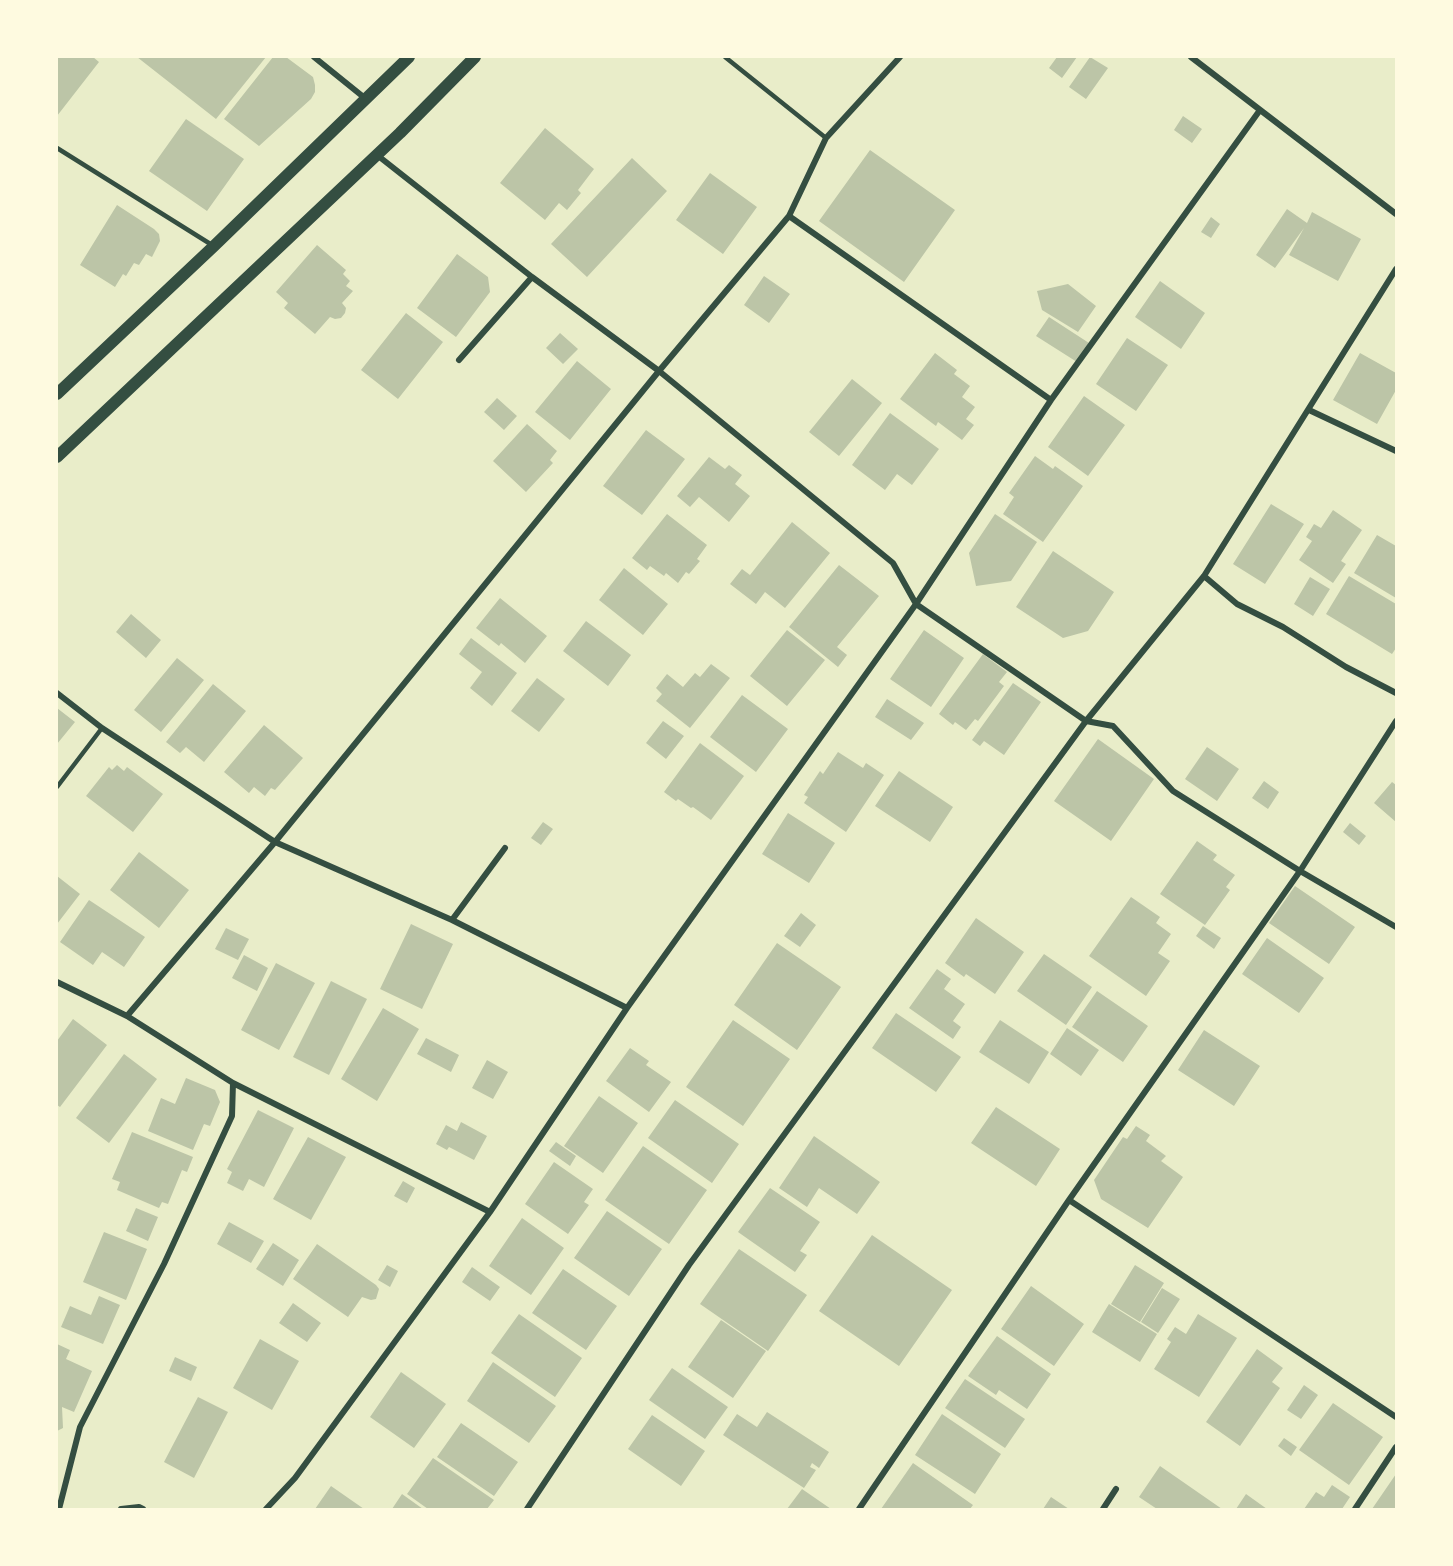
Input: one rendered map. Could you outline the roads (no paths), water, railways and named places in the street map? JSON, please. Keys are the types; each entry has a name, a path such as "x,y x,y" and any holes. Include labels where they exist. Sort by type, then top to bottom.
{"main road":[{"path":"57,394 367,100 409,57"},
{"path":"57,457 475,57"}],"street":[{"path":"314,57 367,100"},
{"path":"127,1016 275,842 659,371 789,216 826,138 900,57"},
{"path":"1191,57 1396,214"},
{"path":"266,1509 295,1478 490,1212 627,1008 916,604 1051,400 1260,110"},
{"path":"376,154 532,277 659,371 893,563 916,604 1086,721 1113,726 1173,791 1300,871 1396,927"},
{"path":"789,216 1051,400"},
{"path":"527,1509 689,1265 1086,721 1204,576 1310,410 1396,269"},
{"path":"459,360 532,277"},
{"path":"1310,410 1396,451"},
{"path":"1204,576 1237,604 1283,627 1346,667 1396,693"},
{"path":"57,693 102,728 275,842 452,920 627,1008"},
{"path":"859,1509 1070,1200 1300,871 1396,721"},
{"path":"452,920 505,848"},
{"path":"57,982 127,1016 233,1083 490,1212"},
{"path":"59,1509 80,1428 164,1264 232,1116 233,1083"},
{"path":"1070,1200 1396,1417"},
{"path":"1355,1509 1396,1447"},
{"path":"1103,1509 1116,1489"},
{"path":"121,1509 139,1507 143,1509"}],"lane":[{"path":"725,57 826,138"},
{"path":"57,148 214,246"},
{"path":"57,787 102,728"}]}
